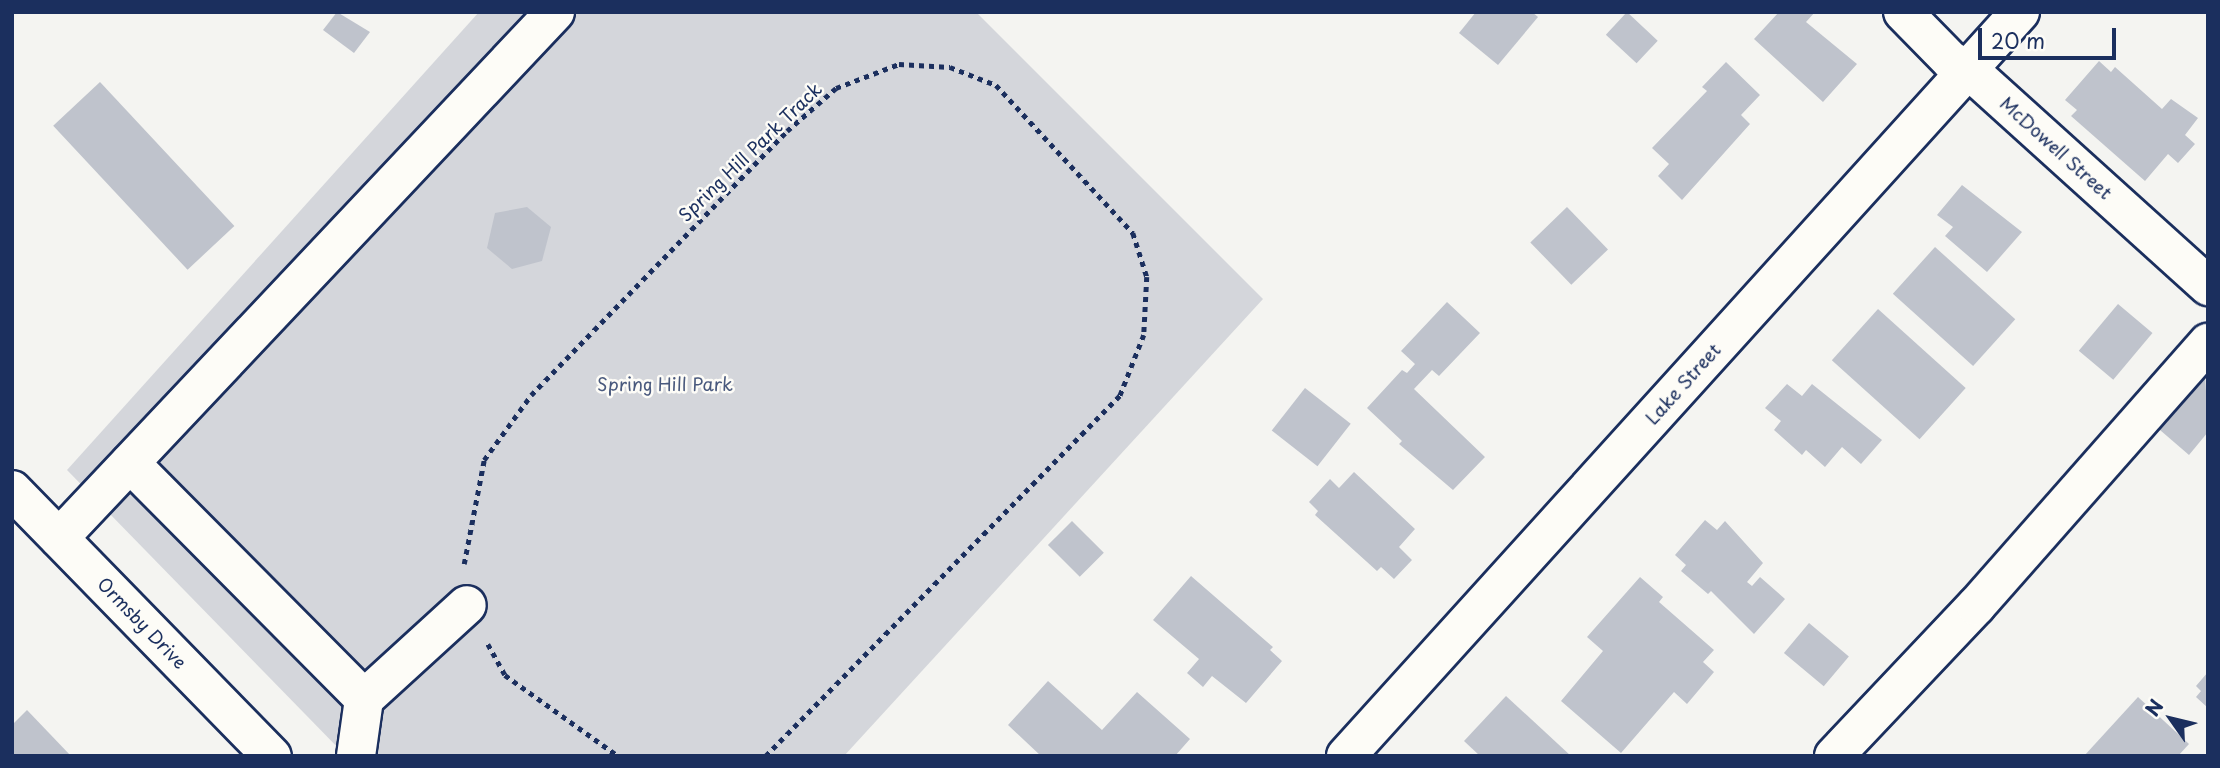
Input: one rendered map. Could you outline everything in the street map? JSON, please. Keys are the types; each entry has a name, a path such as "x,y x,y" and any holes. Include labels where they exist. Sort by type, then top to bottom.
{"street":[{"path":"59,538 555,12"},
{"name":"McDowell Street","path":"1903,12 1951,61 1968,69 2208,286"},
{"name":"Lake Street","path":"1346,756 2021,12"},
{"path":"1834,756 1976,606 2208,343"},
{"path":"130,463 364,699"},
{"name":"Ormsby Drive","path":"12,491 272,756"},
{"path":"356,756 364,699 467,605"}],"path":[{"name":"Spring Hill Park Track","path":"618,756 505,675 467,605 463,568 484,460 531,395 787,131 836,88 899,64 950,66 996,85 1133,233 1147,278 1144,335 1120,396 766,756"}],"green space":[{"name":"Spring Hill Park","path":"479,12 976,12 1263,299 844,756 346,756 67,470"}],"building":[{"path":"337,12 370,32 354,53 323,30"},
{"path":"1476,12 1532,12 1538,17 1498,65 1459,33"},
{"path":"1627,12 1658,41 1637,63 1606,35"},
{"path":"1779,12 1815,12 1806,22 1857,64 1823,102 1754,39"},
{"path":"2099,61 2111,72 2115,67 2162,109 2171,99 2198,118 2185,135 2195,144 2178,163 2168,154 2145,181 2071,116 2077,110 2065,100"},
{"path":"1726,62 1760,95 1741,115 1750,124 1682,200 1658,176 1669,164 1652,148 1707,91 1702,87"},
{"path":"100,82 234,226 188,270 53,126"},
{"path":"1962,185 2022,232 1987,272 1945,236 1953,227 1937,215"},
{"path":"527,207 551,227 542,261 512,269 487,248 495,213"},
{"path":"1567,207 1608,249 1571,285 1530,242"},
{"path":"1935,247 2015,319 1973,366 1893,294"},
{"path":"1447,302 1480,333 1439,376 1432,370 1414,389 1485,457 1453,490 1399,444 1402,441 1367,408 1402,370 1407,373 1415,364 1401,351"},
{"path":"2118,304 2152,333 2113,380 2079,351"},
{"path":"1878,309 1966,388 1920,439 1832,360"},
{"path":"2205,371 2208,432 2189,455 2153,424"},
{"path":"1787,384 1802,396 1812,384 1882,440 1861,464 1842,447 1825,467 1806,450 1802,455 1774,430 1781,421 1765,408"},
{"path":"1305,388 1351,424 1317,466 1272,431"},
{"path":"1354,472 1415,529 1399,547 1412,560 1394,579 1381,567 1377,571 1315,515 1318,511 1309,502 1330,479 1339,488"},
{"path":"1705,520 1717,530 1725,521 1763,563 1747,582 1752,586 1760,577 1785,599 1754,634 1711,591 1708,594 1681,571 1686,565 1675,555"},
{"path":"1072,521 1104,553 1080,577 1048,545"},
{"path":"1191,576 1273,647 1270,650 1282,661 1246,703 1212,676 1203,687 1187,673 1199,659 1153,620"},
{"path":"1640,577 1663,597 1659,602 1714,650 1703,662 1714,672 1687,704 1674,692 1621,753 1561,701 1603,651 1587,637"},
{"path":"1809,623 1849,656 1824,686 1784,653"},
{"path":"2208,672 2208,708 2196,697 2201,691 2196,686"},
{"path":"1048,681 1102,730 1137,692 1190,739 1175,756 1041,756 1008,725"},
{"path":"1506,696 1571,756 1480,756 1464,741"},
{"path":"2138,697 2189,744 2178,756 2084,756"},
{"path":"27,710 71,756 12,756 12,725"}]}
